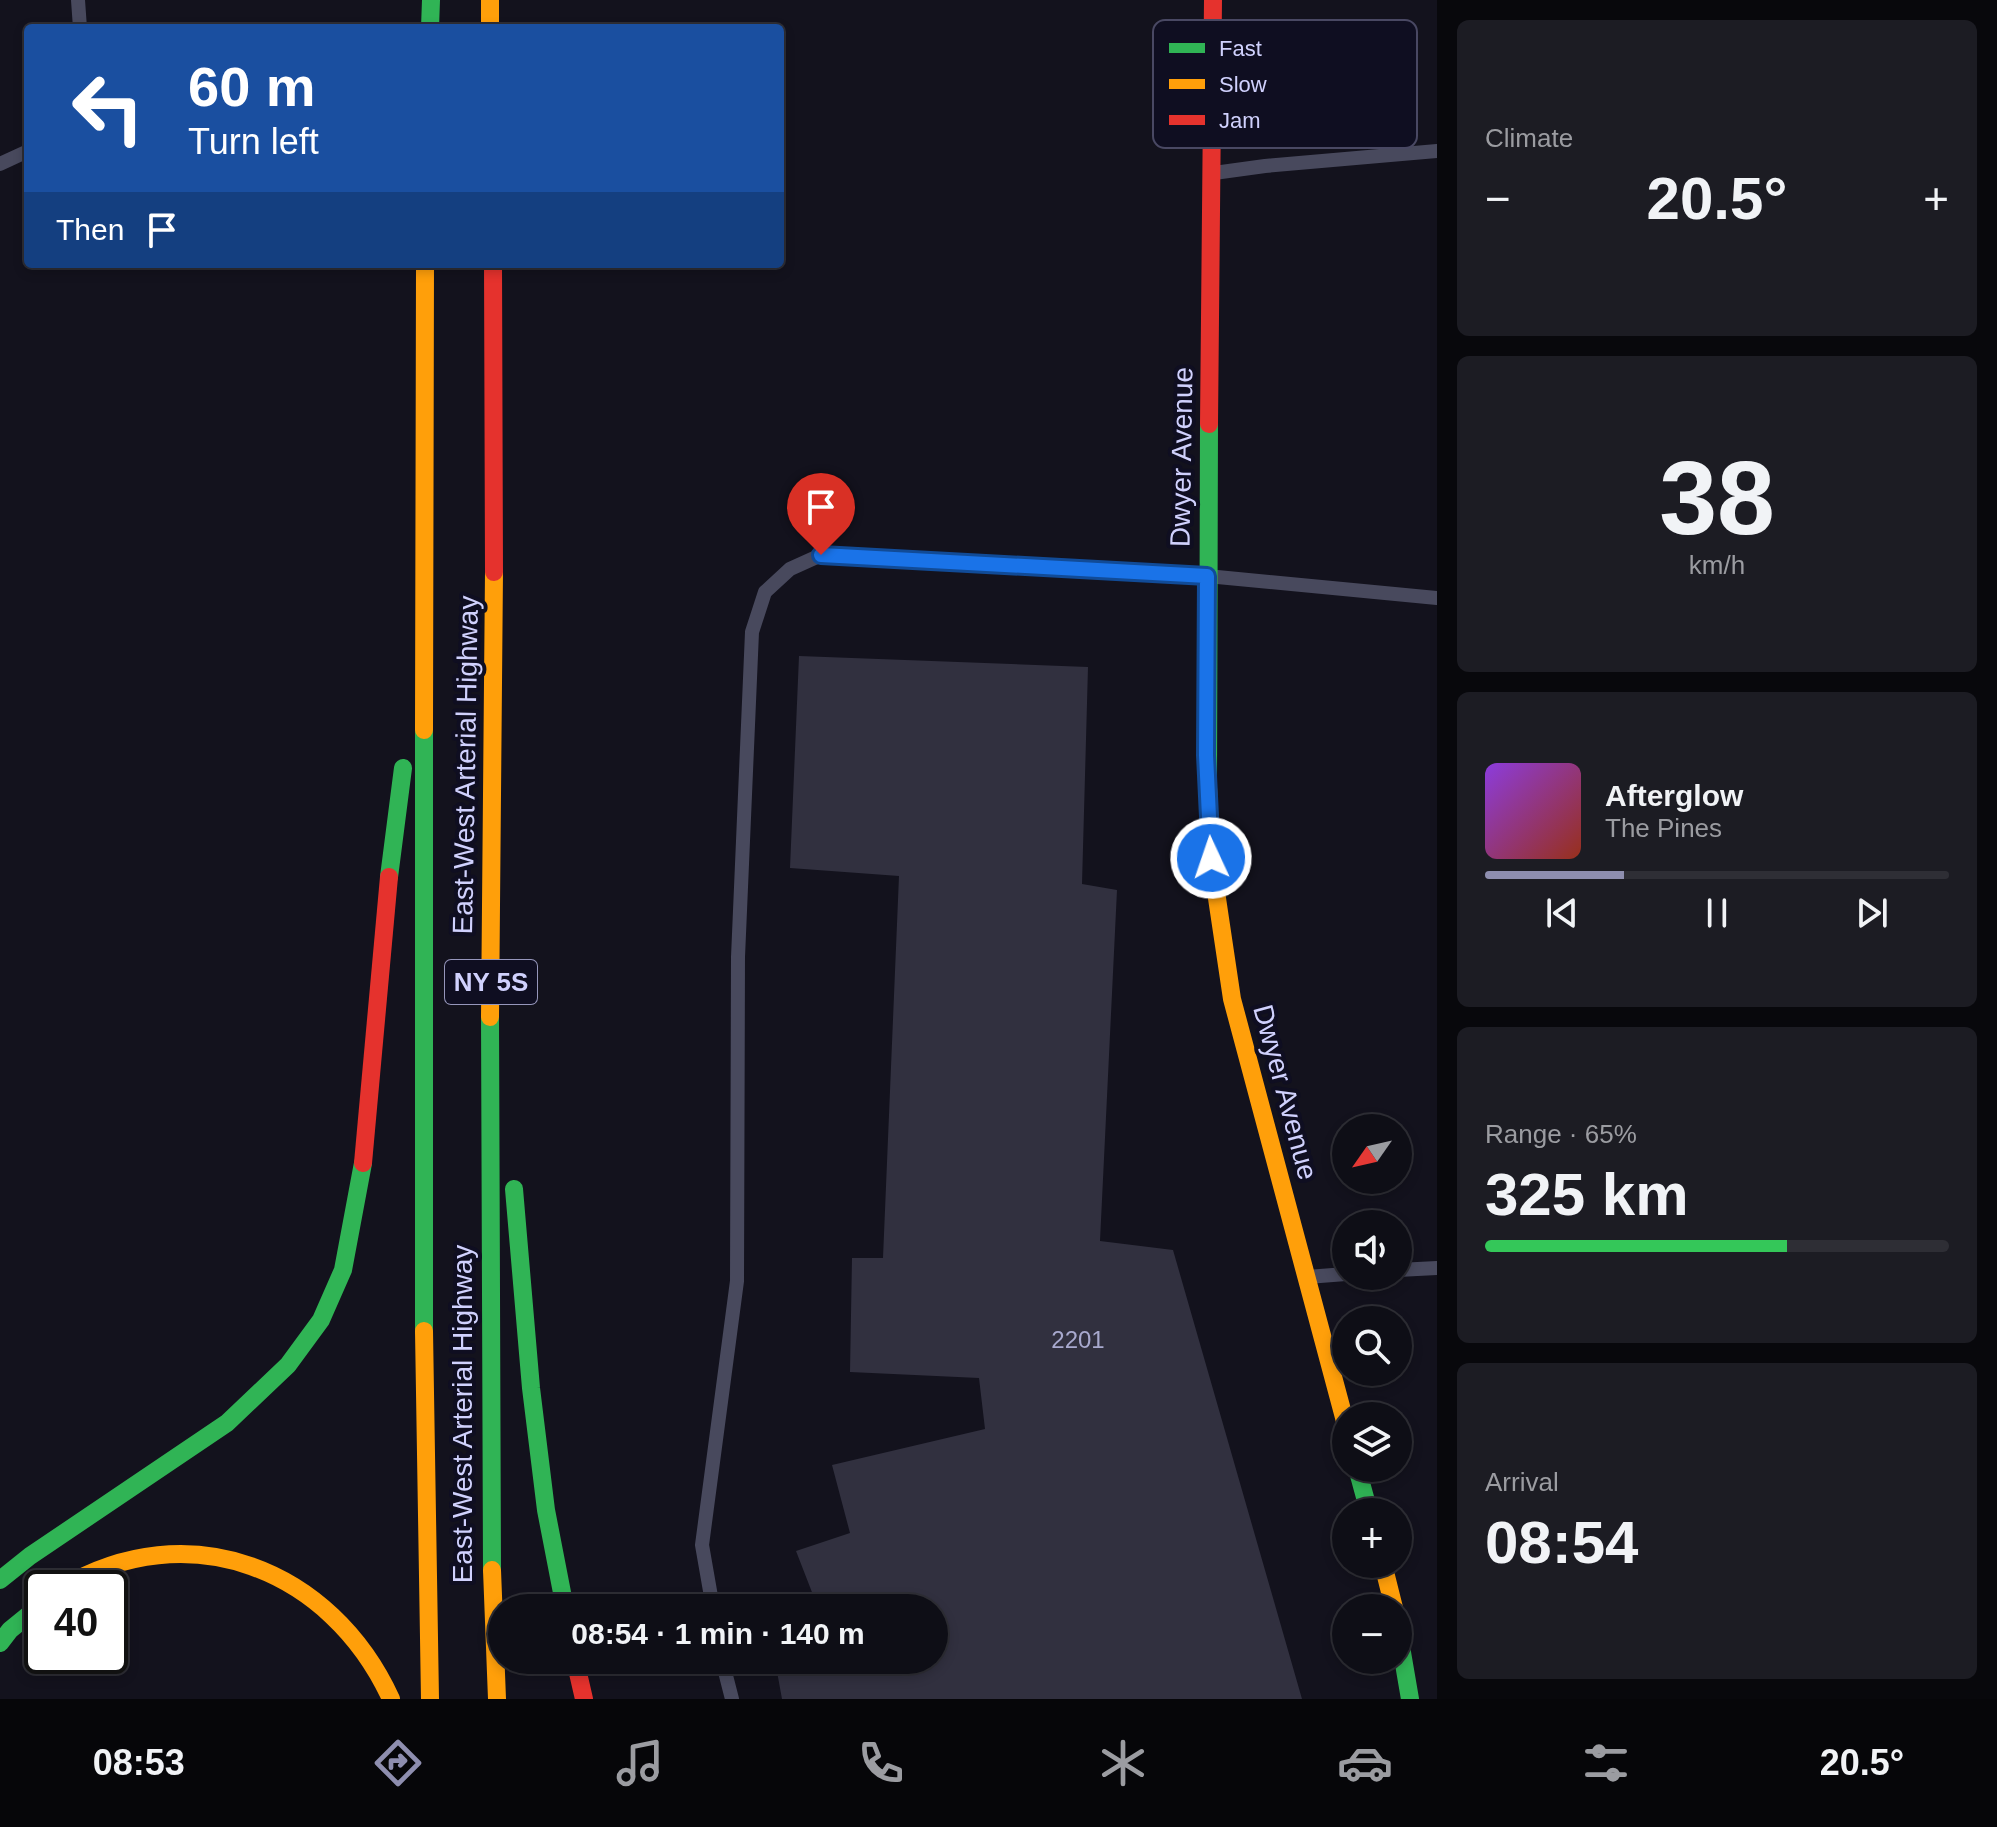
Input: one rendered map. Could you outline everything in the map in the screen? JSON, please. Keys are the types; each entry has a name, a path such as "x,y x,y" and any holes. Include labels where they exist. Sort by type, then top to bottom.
{"main road":[{"path":"430,24 431,0"},
{"path":"490,0 490,24"},
{"name":"Dwyer Avenue","path":"1213,0 1213,20"},
{"name":"Dwyer Avenue","path":"1211,148 1206,755 1211,858 1232,999 1340,1402"},
{"name":"East-West Arterial Highway","path":"425,268 423,1279 430,1699"},
{"name":"East-West Arterial Highway","path":"493,268 496,440 488,1129 492,1609 497,1699"},
{"path":"0,1580 30,1556 227,1423 288,1365 321,1320 343,1270 362,1179 391,854 425,617"},
{"path":"492,928 509,1134"},
{"path":"512,1166 531,1388 546,1510 562,1594"},
{"path":"98,1570 112,1563 155,1555 211,1555 260,1568 308,1596 361,1643 383,1678 391,1699"},
{"path":"0,1643 24,1619"},
{"path":"578,1674 584,1699"},
{"path":"1406,1674 1410,1699"}],"lane":[{"path":"78,0 80,24"},
{"path":"1211,173 1437,151"},
{"path":"0,164 24,153"},
{"path":"711,1594 702,1545 737,1281 741,865 752,632 765,592 790,569 821,555 1207,576 1437,598"},
{"path":"1412,1269 1437,1268"},
{"path":"1306,1277 1332,1275"},
{"path":"726,1674 732,1699"}],"building":[{"path":"799,656 1088,667 1082,884 1117,890 1100,1241 1173,1250 1302,1699 782,1699 777,1674 948,1674 948,1594 813,1594 796,1551 850,1533 832,1465 985,1429 979,1378 850,1372 852,1258 883,1258 899,876 790,868"}],"traffic: fast":[{"path":"430,24 431,0"},
{"path":"1208,787 1209,424"},
{"path":"424,730 424,1331"},
{"path":"389,877 403,768"},
{"path":"490,1017 492,1570"},
{"path":"0,1580 30,1556 227,1423 288,1365 321,1320 343,1270 363,1163"},
{"path":"514,1189 531,1388 546,1510 562,1594"},
{"path":"1361,1482 1365,1498"},
{"path":"0,1643 24,1619"},
{"path":"1406,1674 1410,1699"}],"traffic: slow":[{"path":"490,0 490,24"},
{"path":"424,730 425,268"},
{"path":"490,1017 494,572"},
{"path":"1208,787 1211,858 1232,999 1340,1402"},
{"path":"424,1331 430,1699"},
{"path":"101,1570 158,1555 206,1556 251,1566 294,1587 332,1616 365,1654 391,1699"},
{"path":"492,1570 497,1699"},
{"path":"1386,1578 1390,1594"}],"traffic: jam":[{"path":"1213,0 1213,20"},
{"path":"1209,424 1212,148"},
{"path":"493,268 494,572"},
{"path":"363,1163 389,877"},
{"path":"578,1674 584,1699"}],"route":[{"path":"821,555 1207,576 1206,755 1211,858"}]}
